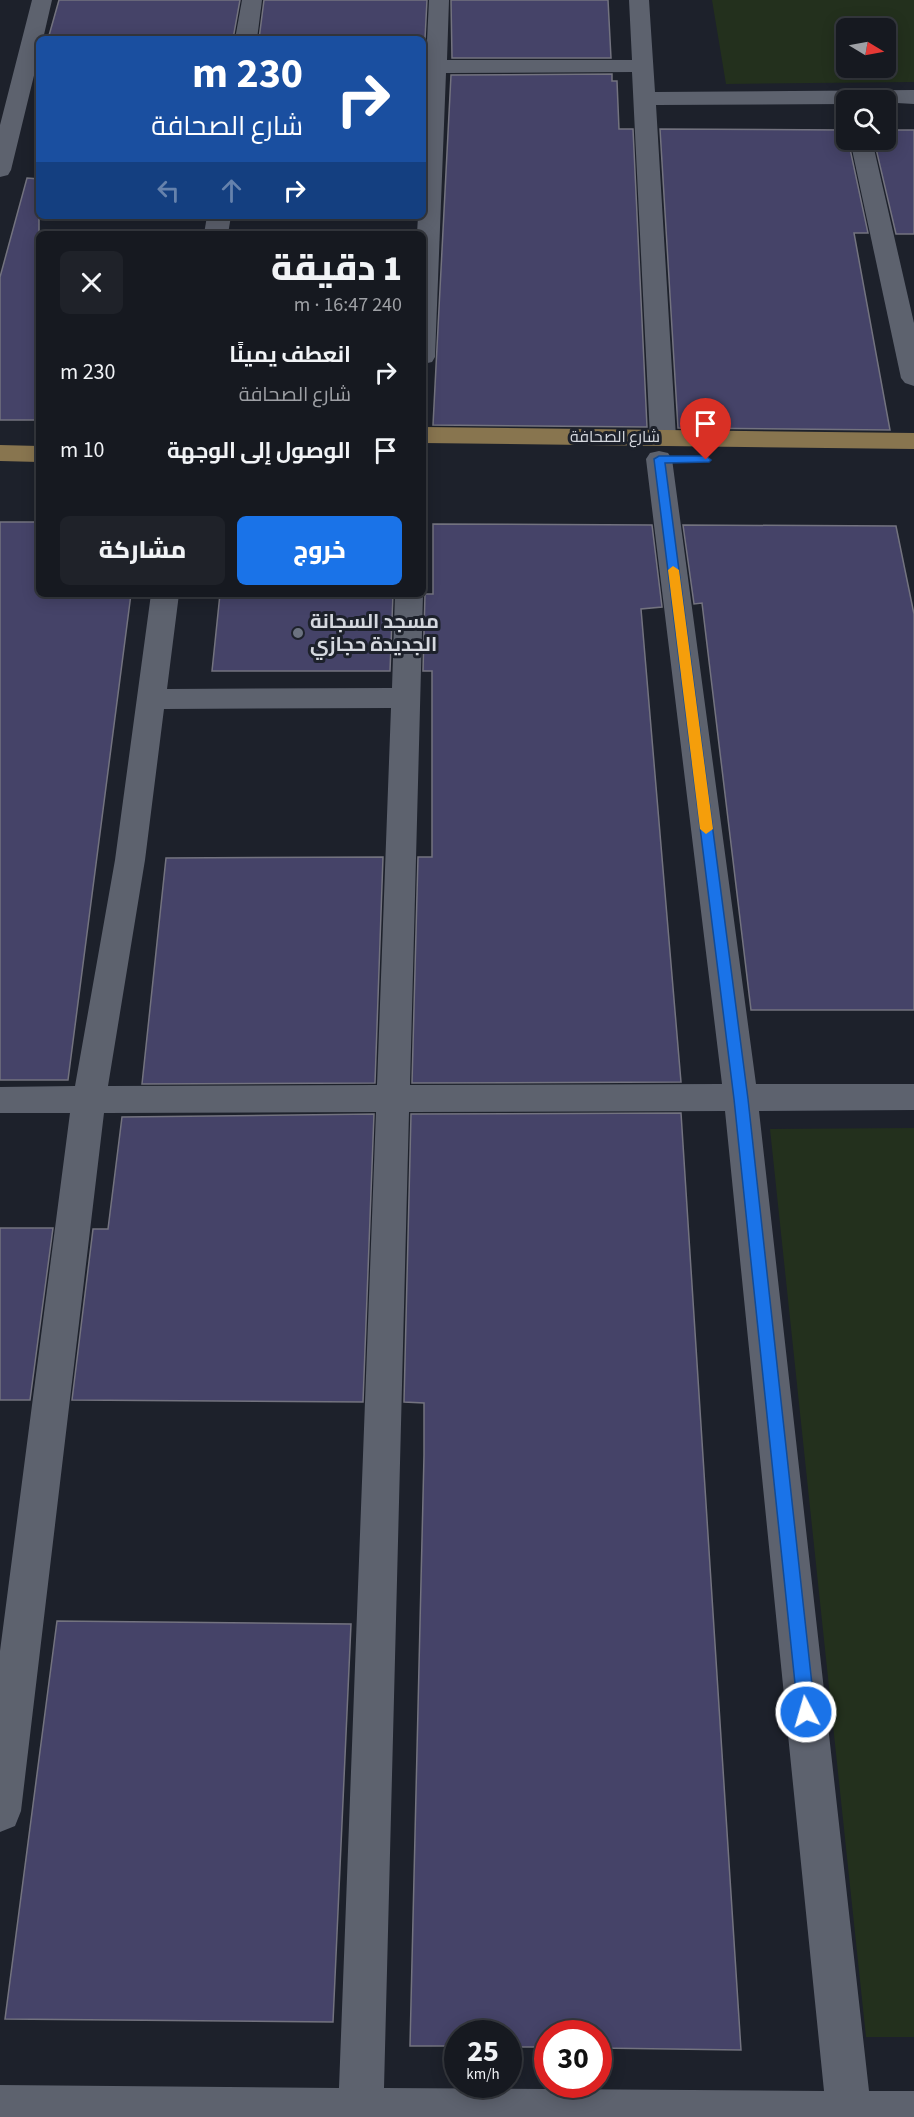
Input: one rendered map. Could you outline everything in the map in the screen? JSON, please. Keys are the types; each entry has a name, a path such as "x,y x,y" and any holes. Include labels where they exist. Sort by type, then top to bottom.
{"main road":[{"path":"0,433 36,433"},
{"name":"شارع الصحافة","path":"426,435 914,461"},
{"name":"شارع الصحافة","path":"426,458 914,441"},
{"path":"0,453 36,454"}],"street":[{"path":"36,36 42,0"},
{"path":"246,36 252,0"},
{"path":"426,238 430,67 439,0"},
{"path":"639,0 661,448 741,1099 849,2113"},
{"path":"0,170 10,88 32,65 36,39"},
{"path":"430,67 641,66"},
{"path":"896,98 914,97"},
{"path":"644,99 836,99"},
{"path":"863,150 914,378"},
{"path":"889,265 914,265"},
{"path":"0,1811 89,1099 130,860 165,597"},
{"path":"361,2114 395,1097 404,698 409,597"},
{"path":"151,699 404,698"},
{"path":"0,1100 914,1097"},
{"path":"0,2108 361,2114 914,2114"}],"green space":[{"path":"712,0 914,0 914,82 726,84"},
{"path":"914,1128 914,2037 866,2037 770,1129"}],"building":[{"path":"59,0 240,0 234,36 49,36"},
{"path":"264,0 427,0 425,36 259,36"},
{"path":"451,0 608,0 611,58 452,58"},
{"path":"612,74 612,81 617,81 619,129 633,129 647,427 433,425 451,75"},
{"path":"660,129 836,130 836,150 850,150 868,233 854,233 890,430 678,428"},
{"path":"896,130 914,130 914,234 896,234 876,150 896,150"},
{"path":"27,178 36,179 36,219 39,219 39,231 36,231 36,420 0,420 0,277"},
{"path":"0,522 36,522 36,597 131,597 68,1080 0,1080"},
{"path":"433,524 652,525 662,607 641,609 681,1082 412,1083 418,857 432,857 432,671 423,671 425,597 426,594 433,594"},
{"path":"683,525 896,526 914,614 914,1010 751,1010 702,603 694,604"},
{"name":"مسجد السجانة الجديدة حجازي","path":"220,597 393,597 390,671 212,671"},
{"path":"383,857 375,1083 142,1084 166,858"},
{"path":"681,1113 741,2050 612,2048 612,2020 534,2020 534,2047 522,2047 522,2020 444,2020 444,2046 410,2046 424,1455 424,1403 404,1402 411,1114"},
{"path":"374,1114 363,1402 72,1400 93,1229 108,1229 122,1117"},
{"path":"0,1228 53,1228 30,1400 0,1400"},
{"path":"57,1621 351,1624 333,2022 5,2019"}],"slow traffic":[{"path":"673,570 706,829"}],"place":[{"name":"مسجد السجانة الجديدة حجازي","path":"298,633"}],"route":[{"path":"706,460 659,459 741,1099 806,1712"}]}
